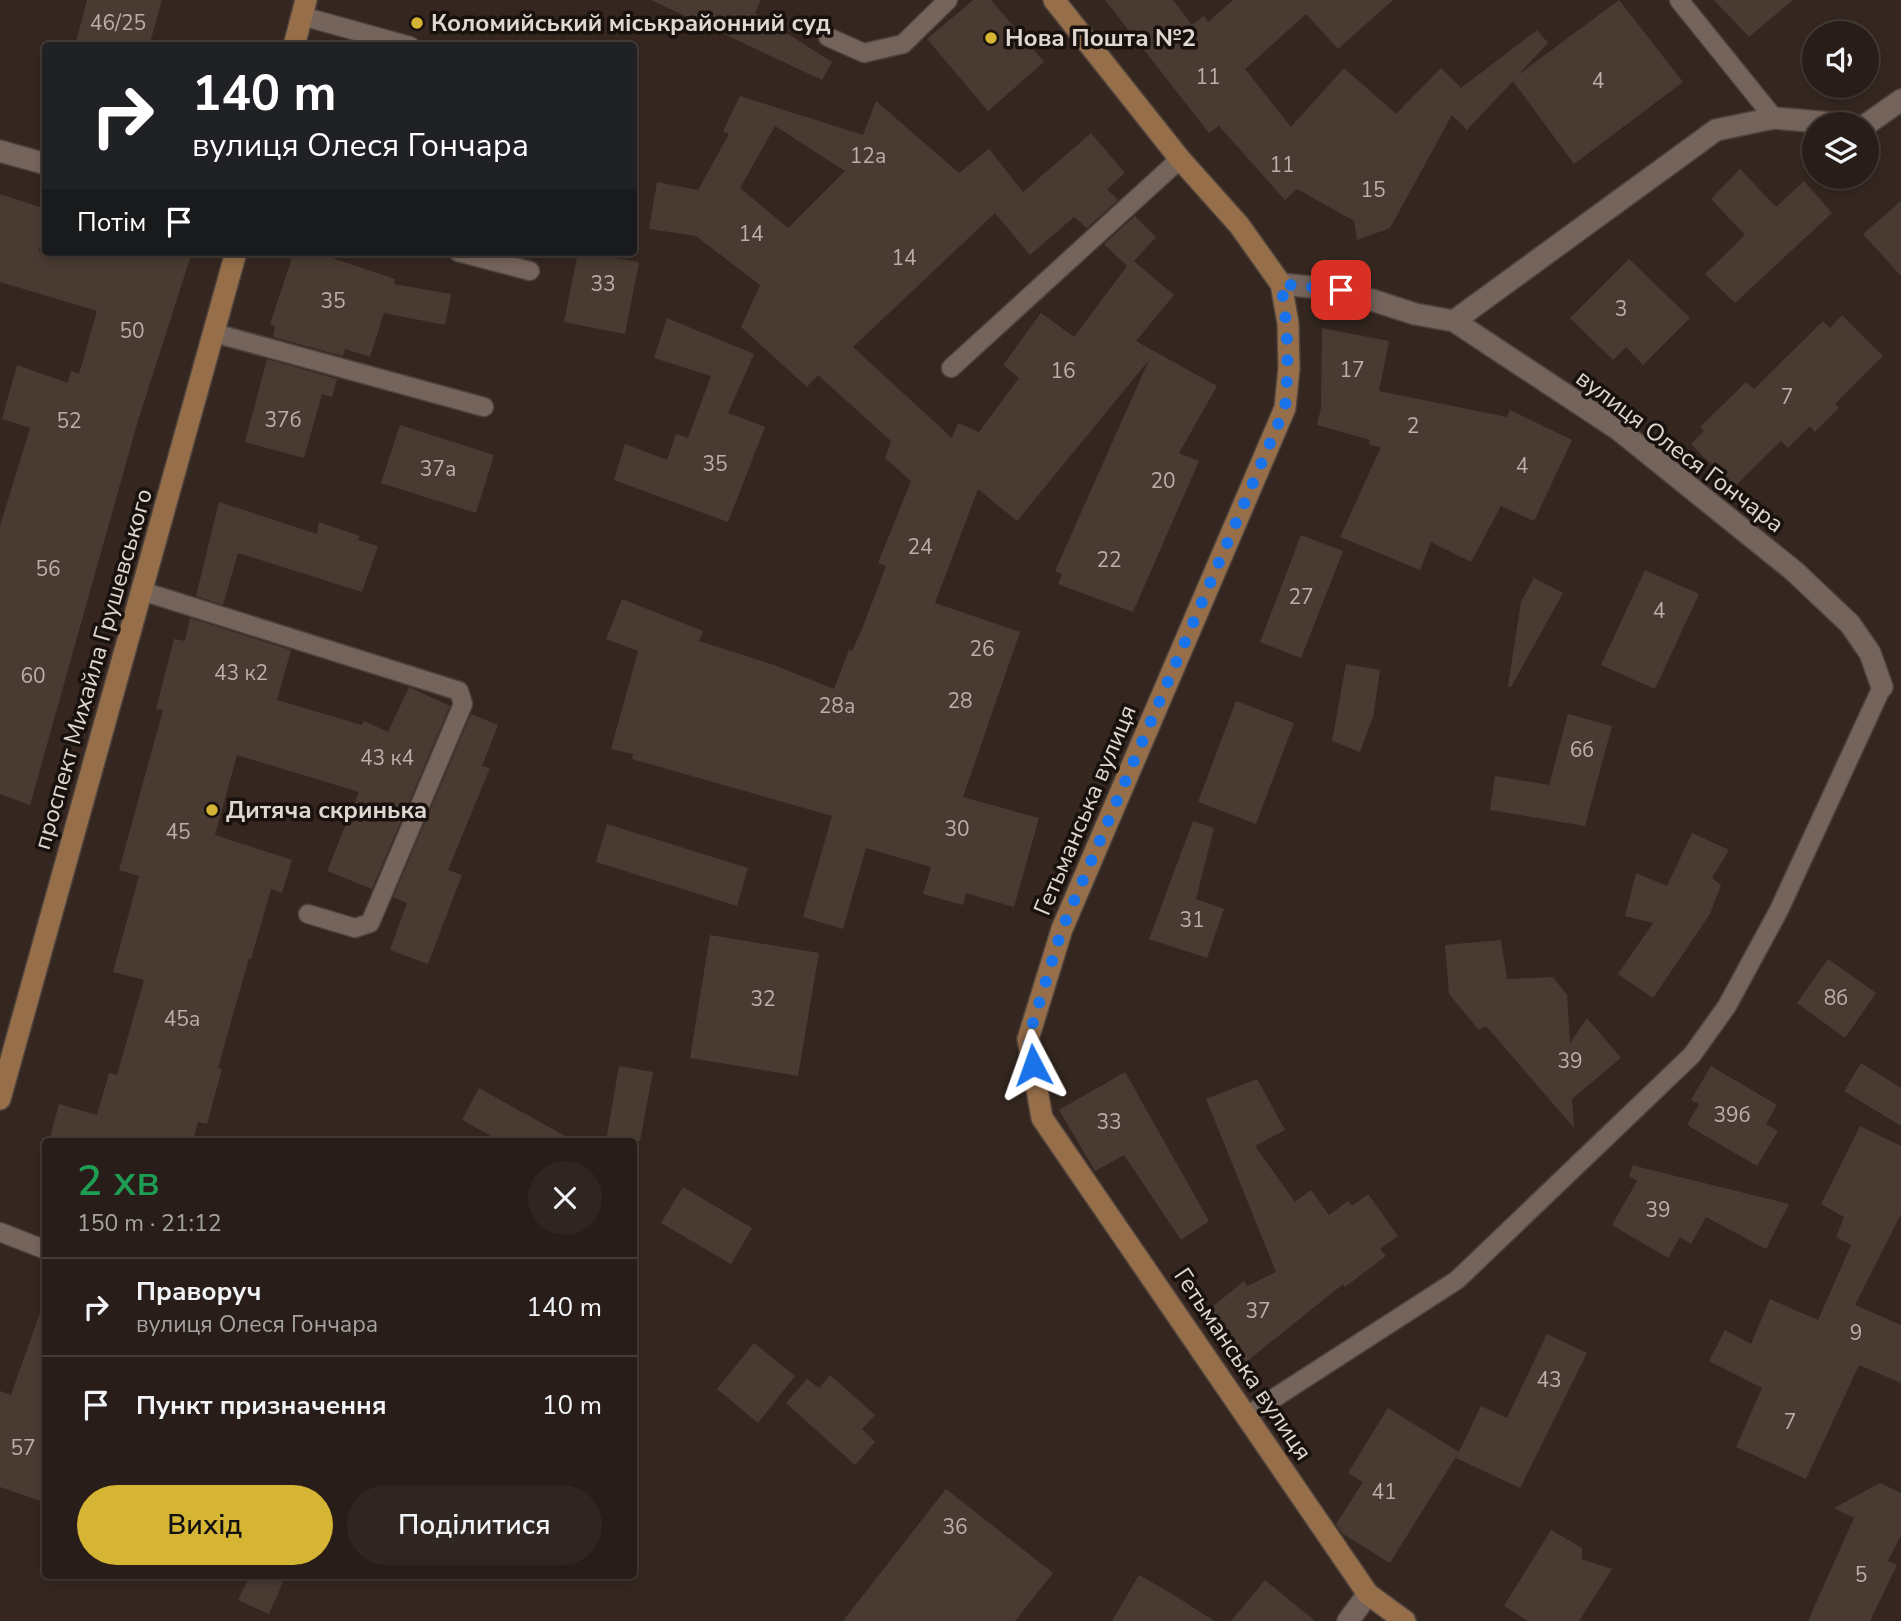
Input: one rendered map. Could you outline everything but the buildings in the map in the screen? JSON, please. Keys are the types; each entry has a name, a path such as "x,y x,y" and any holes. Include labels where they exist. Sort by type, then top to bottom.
{"street":[{"name":"Гетьманська вулиця","path":"1054,0 1180,159 1239,225 1281,284 1287,323 1289,369 1285,408 1062,929 1028,1039 1042,1118 1248,1415 1368,1594 1405,1621"},
{"path":"295,42 304,8"},
{"path":"1879,116 1901,100"},
{"path":"1454,321 1716,130 1774,118 1802,120"},
{"path":"0,151 42,163"},
{"name":"проспект Михайла Грушевського","path":"0,1099 235,256"},
{"name":"вулиця Олеся Гончара","path":"1281,284 1341,290 1415,314 1454,321 1619,430 1794,571 1850,624 1870,653 1882,687"},
{"path":"1348,1621 1368,1594"}],"lane":[{"path":"828,37 864,54 903,44 948,0"},
{"path":"1679,0 1774,118"},
{"path":"304,8 399,42"},
{"path":"951,368 1180,159"},
{"path":"473,256 530,271"},
{"path":"214,332 484,407"},
{"path":"142,591 459,691 463,704 370,923 355,928 308,914"},
{"path":"1248,1415 1457,1280 1692,1055 1727,1006 1779,910 1882,687"},
{"path":"0,1232 42,1248"}],"place":[{"name":"Коломийський міськрайонний суд","path":"417,23"},
{"name":"Нова Пошта №2","path":"991,38"},
{"name":"Дитяча скринька","path":"212,810"}],"route":[{"path":"1033,1065 1028,1039 1062,929 1285,408 1289,369 1287,323 1281,284 1341,290"}]}
